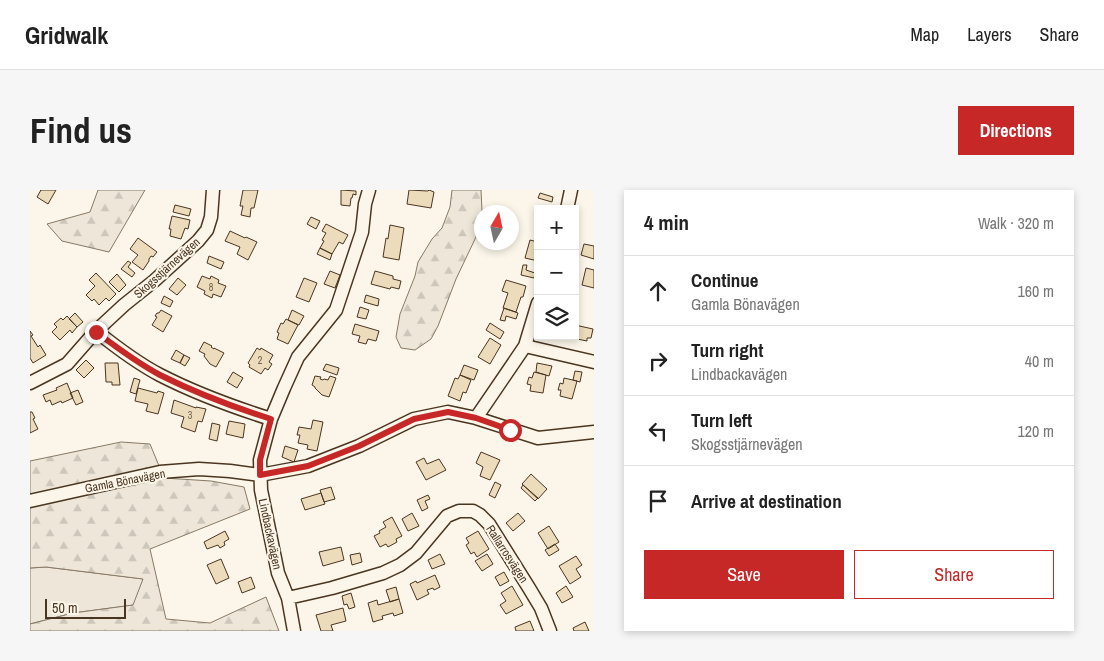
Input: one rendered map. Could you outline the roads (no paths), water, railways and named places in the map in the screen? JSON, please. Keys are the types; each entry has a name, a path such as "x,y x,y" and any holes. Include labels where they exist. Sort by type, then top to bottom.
{"street":[{"name":"Skogsstjärnevägen","path":"30,383 67,364 124,305 178,260 207,230 211,217 213,190"},
{"name":"Lindbackavägen","path":"294,631 288,598 278,573 261,490 260,460 271,419 298,357 336,310 362,232 365,204 369,190"},
{"path":"568,205 571,190"},
{"path":"476,418 525,346 534,316"},
{"path":"96,332 124,353 159,374 227,404 271,419"},
{"path":"525,346 594,362"},
{"name":"Gamla Bönavägen","path":"30,501 160,472 199,469 260,475 308,466 359,446 414,419 448,412 476,418 538,438 594,432"},
{"name":"Rallarrosvägen","path":"288,598 332,588 383,573 400,565 416,553 447,516 459,511 473,511 489,524 541,608 550,631"}]}
